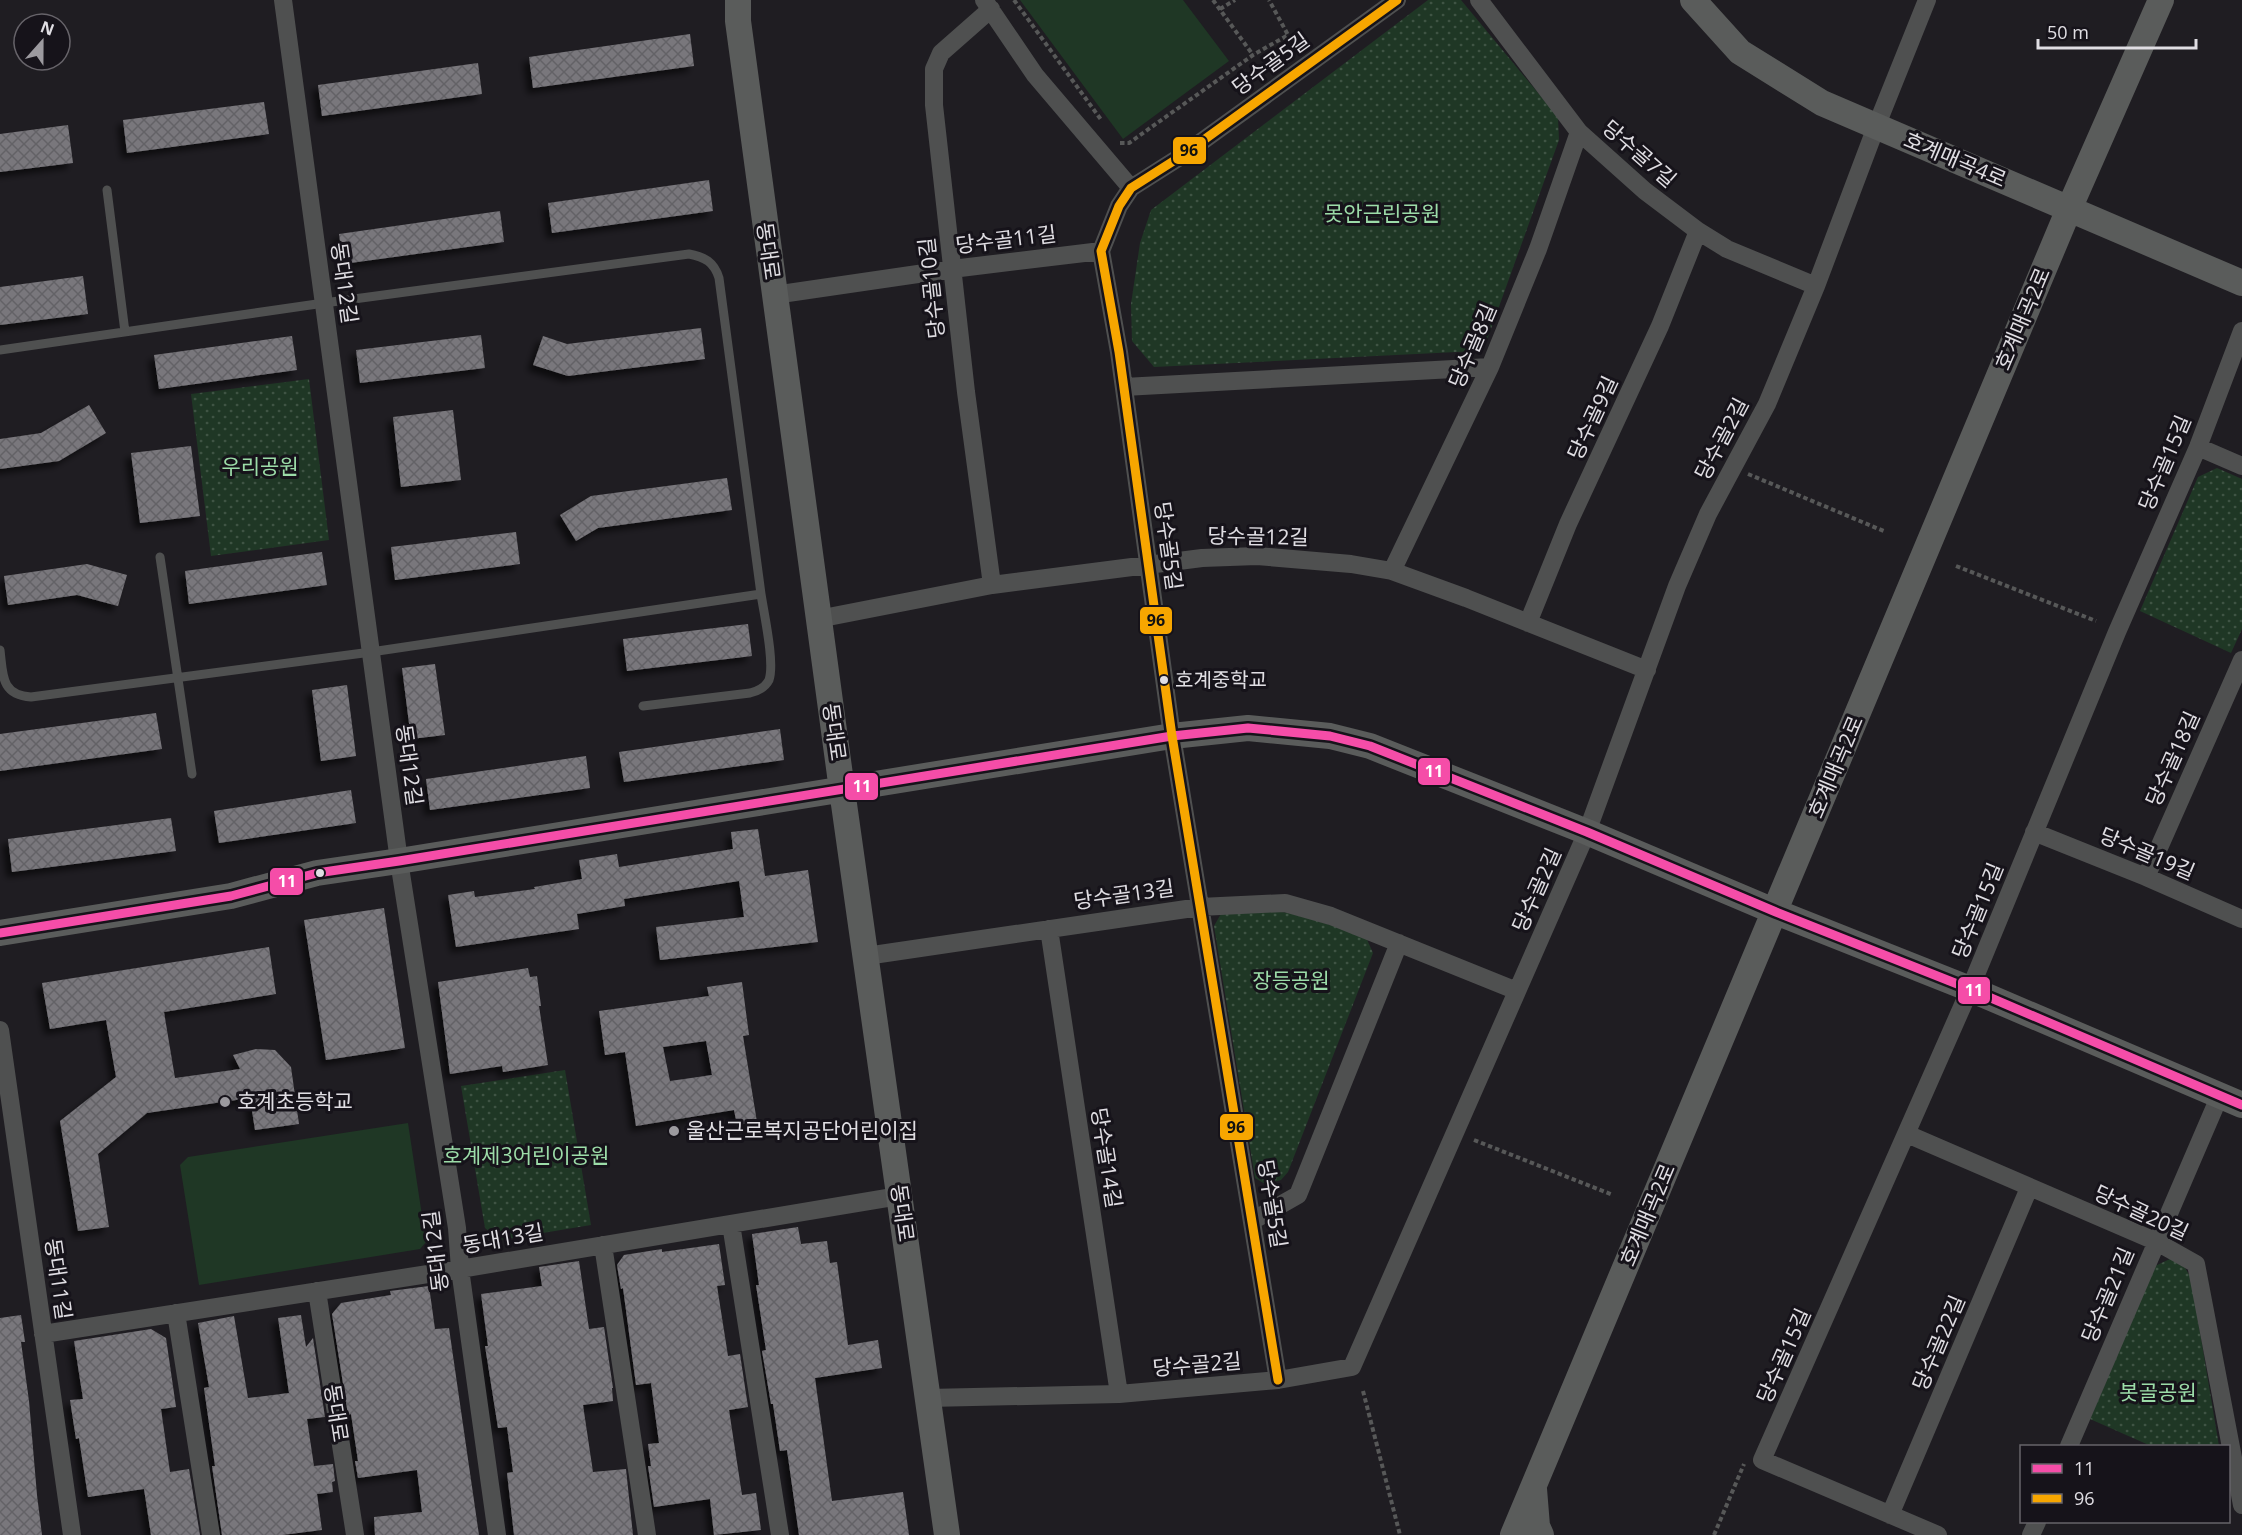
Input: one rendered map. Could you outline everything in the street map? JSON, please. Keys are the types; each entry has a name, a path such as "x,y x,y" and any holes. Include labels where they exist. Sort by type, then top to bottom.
{"street":[{"name":"동대12길","path":"283,0 399,861 458,1228 460,1269 497,1535"},
{"name":"동대로","path":"738,0 738,21 818,619 948,1535"},
{"name":"당수골5길","path":"1278,1380 1172,736 1124,387 1101,251 1119,206 1131,188 1183,155 1397,0"},
{"name":"당수골7길","path":"1479,0 1579,132 1645,191 1698,231 1727,249 1816,286"},
{"name":"호계매곡4로","path":"1693,0 1740,52 1821,103 2242,283"},
{"name":"당수골2길","path":"928,1398 1119,1394 1278,1380 1352,1367 1587,831 1677,586 1708,514 1767,404 1816,286 1927,0"},
{"name":"호계매곡2로","path":"1513,1535 2069,209 2161,0"},
{"path":"988,4 1035,75 1131,188"},
{"name":"당수골10길","path":"988,4 940,53 934,69 934,105 966,392 992,585"},
{"name":"당수골8길","path":"1392,571 1490,367 1538,249 1579,132"},
{"name":"당수골9길","path":"1528,623 1568,524 1660,326 1698,231"},
{"name":"당수골11길","path":"774,295 952,269 1101,251"},
{"name":"당수골15길","path":"1938,1535 1762,1460 1970,989 2117,632 2198,447 2242,331"},
{"path":"1124,387 1490,367"},
{"path":"2198,447 2242,466"},
{"name":"당수골12길","path":"818,619 992,585 1202,558 1257,556 1351,564 1392,571 1647,670"},
{"name":"당수골18길","path":"2146,877 2242,660"},
{"path":"0,933 231,896 317,873 1172,736 1248,728 1330,736 1370,746 1587,831 1776,912 1970,989 2231,1100"},
{"name":"당수골19길","path":"2034,832 2242,919"},
{"name":"당수골13길","path":"866,956 1200,907 1285,903 1331,916 1517,990"},
{"name":"당수골14길","path":"1049,929 1119,1394"},
{"path":"1252,1221 1298,1195 1399,943"},
{"name":"동대11길","path":"0,1030 5,1096 72,1535"},
{"name":"당수골21길","path":"2069,1445 2155,1241 2231,1100"},
{"name":"당수골20길","path":"1907,1134 2155,1241 2196,1264 2239,1468 2242,1505"},
{"name":"당수골22길","path":"1890,1515 2030,1188"},
{"name":"동대13길","path":"43,1334 460,1269 900,1196"},
{"path":"731,1224 780,1535"},
{"path":"603,1245 647,1535"},
{"name":"동대로","path":"317,1291 355,1535"},
{"path":"176,1313 211,1535"},
{"path":"1534,1486 1537,1527 1541,1535"}],"lane":[{"path":"107,190 125,332"},
{"path":"0,350 324,303 689,254 702,256 715,265 719,278 771,668 768,682 761,690 643,706"},
{"path":"160,556 192,774"},
{"path":"0,650 4,677 9,689 18,696 31,697 371,652 762,594"}],"path":[{"path":"1014,0 1102,122"},
{"path":"1213,0 1253,55"},
{"path":"1220,9 1234,0"},
{"path":"1116,140 1122,144 1129,143 1253,55 1288,35 1269,0"},
{"path":"1748,474 1886,532"},
{"path":"1956,566 2096,621"},
{"path":"1474,1140 1613,1195"},
{"path":"1363,1390 1400,1535"},
{"path":"1714,1535 1746,1459"}],"green space":[{"path":"1020,0 1183,0 1229,61 1123,139"},
{"name":"못안근린공원","path":"1428,0 1461,0 1558,117 1559,140 1487,340 1477,351 1154,367 1132,341 1131,304 1140,243 1151,210"},
{"name":"우리공원","path":"309,379 329,540 211,556 191,394"},
{"path":"2217,468 2242,479 2242,629 2231,653 2140,611 2198,477"},
{"name":"장등공원","path":"1254,909 1290,913 1365,935 1373,953 1288,1172 1281,1180 1265,1184 1255,1178 1214,926 1222,912"},
{"name":"호계제3어린이공원","path":"565,1070 591,1225 500,1240 485,1228 461,1086"},
{"path":"408,1123 426,1242 420,1249 199,1285 180,1165 188,1157"},
{"name":"봇골공원","path":"2172,1258 2184,1266 2191,1278 2219,1445 2149,1445 2090,1419 2155,1266"}],"building":[{"path":"690,34 694,66 533,88 529,57"},
{"path":"478,63 482,94 322,116 318,85"},
{"path":"264,102 269,134 127,153 123,120"},
{"path":"68,125 73,163 0,172 0,134"},
{"path":"709,180 713,211 552,233 548,203"},
{"path":"500,211 504,242 343,264 339,234"},
{"path":"83,276 88,314 0,325 0,287"},
{"path":"701,328 705,359 568,376 533,365 543,336 567,344"},
{"path":"481,335 485,368 360,383 356,350"},
{"path":"292,336 297,370 159,389 154,355"},
{"path":"89,405 106,433 59,461 0,469 0,439 41,433"},
{"path":"453,410 461,480 401,487 393,417"},
{"path":"191,446 200,516 140,523 131,453"},
{"path":"727,478 732,510 598,528 576,541 560,515 591,496"},
{"path":"516,532 520,564 395,580 391,547"},
{"path":"322,552 327,585 189,604 185,571"},
{"path":"87,564 127,575 118,606 77,595 8,605 4,576"},
{"path":"748,624 752,656 627,671 623,639"},
{"path":"435,664 445,735 411,739 402,668"},
{"path":"347,685 356,756 321,761 312,690"},
{"path":"156,713 162,749 0,771 0,734"},
{"path":"780,729 784,760 624,782 619,752"},
{"path":"586,756 590,788 430,810 426,779"},
{"path":"351,790 356,823 219,843 214,811"},
{"path":"171,818 176,851 12,872 8,839"},
{"path":"758,829 765,876 808,870 818,942 660,960 656,927 744,917 739,881 624,899 625,906 577,914 579,929 456,947 448,895 474,891 475,897 535,889 534,887 582,879 579,860 617,854 619,867 733,849 731,832"},
{"path":"384,908 405,1048 326,1060 304,920"},
{"path":"269,947 276,994 164,1012 175,1078 240,1069 233,1055 256,1049 275,1050 291,1067 299,1124 255,1130 250,1098 147,1113 98,1154 109,1227 78,1231 60,1121 116,1077 106,1020 50,1029 42,983"},
{"path":"528,968 530,977 537,976 548,1065 503,1072 502,1066 450,1074 438,982"},
{"path":"742,982 749,1035 743,1036 757,1122 737,1125 734,1110 636,1126 625,1052 605,1055 599,1011 709,996 707,987","holes":["706,1041 712,1075 670,1081 663,1047"]},
{"path":"798,1227 801,1244 827,1241 830,1263 837,1262 848,1345 878,1340 882,1368 815,1378 832,1501 903,1492 909,1535 799,1535 787,1450 780,1451 762,1351 766,1350 756,1285 759,1285 752,1234"},
{"path":"719,1244 725,1285 717,1286 728,1356 740,1354 748,1407 729,1410 742,1495 756,1493 761,1530 714,1535 710,1499 654,1507 648,1466 651,1466 648,1444 659,1443 651,1383 636,1385 623,1288 621,1289 617,1265 624,1255"},
{"path":"579,1261 589,1329 604,1327 613,1388 613,1401 583,1405 593,1472 626,1469 633,1535 514,1535 507,1473 513,1472 507,1427 498,1428 485,1346 488,1346 481,1294 542,1286 539,1267"},
{"path":"429,1286 435,1329 449,1328 479,1535 375,1535 374,1517 422,1512 417,1470 358,1478 355,1461 358,1461 351,1414 348,1415 332,1314 341,1303 391,1295 390,1291"},
{"path":"21,1315 25,1342 21,1342 42,1535 0,1535 0,1318"},
{"path":"301,1315 306,1347 313,1338 325,1417 307,1419 314,1466 333,1464 335,1481 332,1482 333,1492 317,1494 322,1530 282,1535 222,1535 204,1388 209,1387 198,1323 234,1316 248,1398 289,1393 278,1318"},
{"path":"151,1329 166,1338 176,1407 161,1409 170,1472 189,1469 200,1535 151,1535 144,1489 88,1497 79,1438 76,1439 70,1400 83,1399 74,1341"}],"transit line":[{"name":"96","path":"1278,1380 1172,736 1119,352 1101,251 1119,206 1131,188 1183,155 1397,0"},
{"name":"11","path":"0,933 231,896 317,873 1172,736 1248,728 1330,736 1370,746 1970,989 2242,1105"}],"place":[{"name":"호계중학교","path":"1164,680"},
{"name":"호계초등학교","path":"225,1102"},
{"name":"울산근로복지공단어린이집","path":"674,1131"}]}
